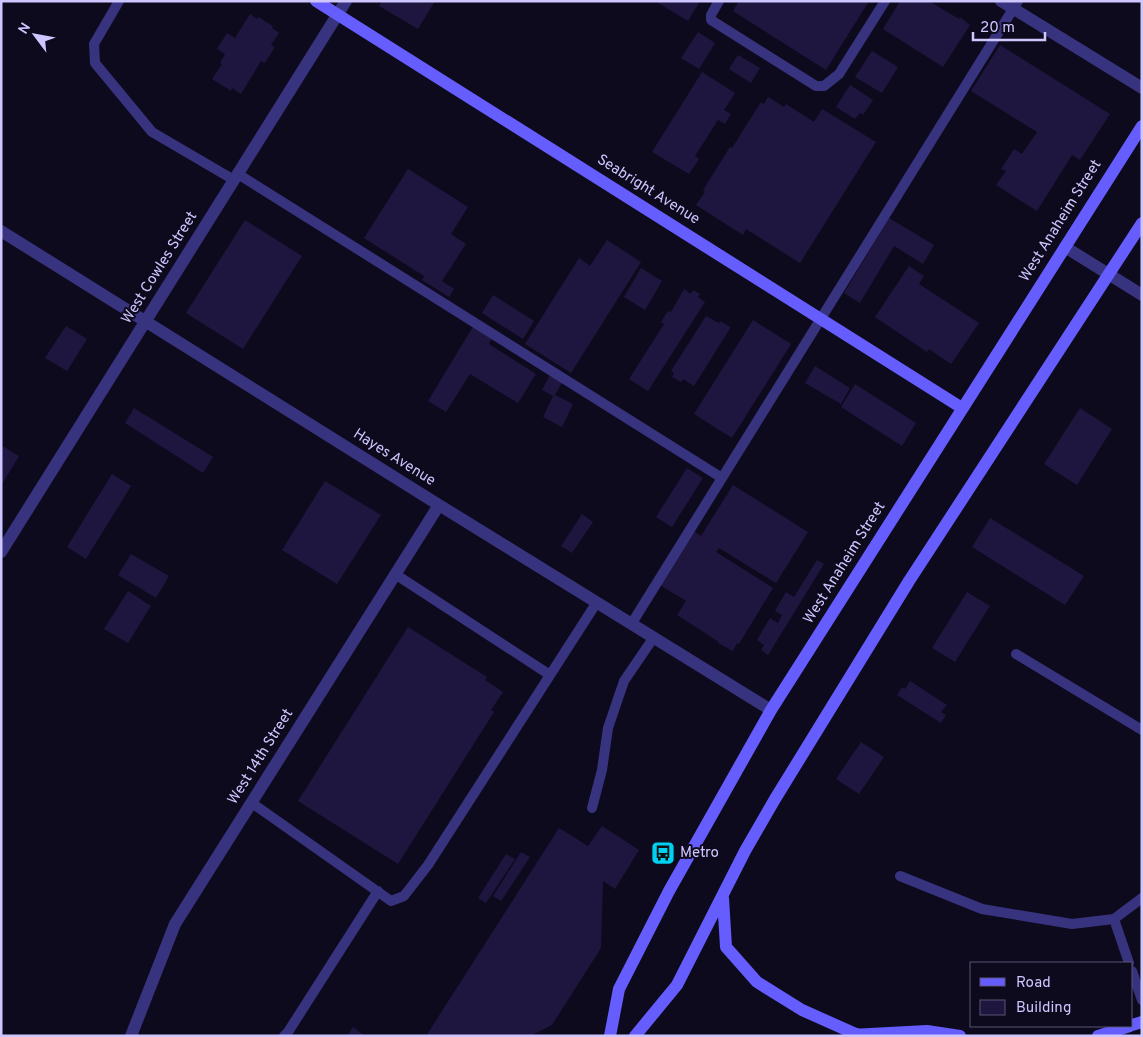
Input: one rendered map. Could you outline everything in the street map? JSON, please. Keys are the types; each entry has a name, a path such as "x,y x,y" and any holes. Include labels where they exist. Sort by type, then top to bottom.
{"main road":[{"name":"Seabright Avenue","path":"316,1 821,317 962,408"},
{"name":"West Anaheim Street","path":"610,1036 619,989 673,883 771,710 1142,126"},
{"path":"635,1036 678,986 745,851 775,799 909,581 1142,223"},
{"path":"722,897 726,947 757,982 802,1010 852,1035 927,1031 960,1036"},
{"path":"1098,1036 1128,1027"}],"street":[{"name":"West Cowles Street","path":"1,552 346,1"},
{"path":"1001,1 1016,5 1142,88"},
{"name":"Hayes Avenue","path":"1,231 771,710"},
{"path":"1065,247 1142,295"},
{"name":"West 14th Street","path":"131,1036 175,924 439,505"}],"lane":[{"path":"119,1 94,44 95,64 152,132 236,177 722,478"},
{"path":"719,1 711,15 711,20 816,86 824,86 839,74 885,1"},
{"path":"632,624 1016,5"},
{"path":"396,574 550,675"},
{"path":"252,803 391,901 404,896 428,865 597,602"},
{"path":"592,808 602,770 608,728 624,681 654,637"},
{"path":"1016,654 1142,730"},
{"path":"900,876 982,909 1072,924 1114,919 1142,898"},
{"path":"284,1036 378,891"},
{"path":"1114,919 1129,962"},
{"path":"1133,974 1142,1000"}],"building":[{"path":"382,1 435,1 418,29 379,6"},
{"path":"655,1 700,1 688,21"},
{"path":"739,1 869,1 826,70 733,11"},
{"path":"900,1 929,1 959,19 960,17 970,25 943,67 883,29"},
{"path":"250,14 273,26 272,28 279,33 271,45 275,47 265,63 261,61 241,94 232,88 231,91 212,79 222,64 220,63 225,54 217,49 227,33 235,38"},
{"path":"698,32 715,43 699,69 681,58"},
{"path":"1000,45 1110,114 1080,160 1072,155 1037,211 996,185 1006,171 1001,169 1014,149 1022,154 1037,132 971,91"},
{"path":"872,51 898,67 882,93 855,77"},
{"path":"738,55 760,68 751,83 729,69"},
{"path":"702,72 735,93 724,110 731,114 725,124 718,120 695,156 699,159 689,174 652,152"},
{"path":"850,85 873,100 863,115 860,113 855,119 836,107"},
{"path":"768,97 784,107 786,104 814,122 822,109 876,142 800,263 746,229 743,235 696,205 705,192 703,190 730,147 732,148 761,102 764,104"},
{"path":"408,169 468,207 451,234 466,244 442,281 454,289 449,297 422,280 424,276 364,238"},
{"path":"889,218 934,245 923,264 894,246 860,303 844,293"},
{"path":"245,220 302,256 243,349 186,313"},
{"path":"607,240 641,262 571,373 525,344 579,258 590,266"},
{"path":"909,266 924,276 919,284 979,323 951,364 929,349 927,352 875,317"},
{"path":"641,268 662,281 645,310 624,297"},
{"path":"684,289 691,294 693,290 700,294 698,297 705,302 648,391 629,379 664,324 661,322 668,311 671,312"},
{"path":"493,295 534,321 523,339 482,313"},
{"path":"706,316 730,327 694,386 683,379 681,382 672,377 674,373 671,371"},
{"path":"753,320 791,344 732,438 694,414"},
{"path":"474,325 493,337 489,344 536,374 518,403 470,374 446,412 428,401"},
{"path":"66,326 87,339 67,371 45,358"},
{"path":"815,366 850,388 841,404 805,383"},
{"path":"550,375 563,381 555,395 573,404 562,427 543,417 553,396 542,390"},
{"path":"855,384 916,423 902,446 841,407"},
{"path":"134,408 213,457 203,473 125,423"},
{"path":"1080,408 1112,429 1077,485 1044,464"},
{"path":"1,445 19,456 1,486"},
{"path":"687,468 703,478 672,527 656,517"},
{"path":"112,474 131,486 86,559 67,547"},
{"path":"325,481 381,515 337,584 282,550"},
{"path":"733,485 808,532 776,583 719,548 716,552 773,588 733,651 677,615 686,601 660,585 694,531 701,536"},
{"path":"582,514 593,522 572,553 561,546"},
{"path":"990,518 1084,576 1065,605 972,547"},
{"path":"131,554 169,576 156,598 118,575"},
{"path":"817,560 824,564 768,655 761,650 764,645 757,640 770,618 778,623 782,615 775,611 786,592 794,597"},
{"path":"128,591 151,606 128,643 104,629"},
{"path":"967,592 990,606 955,662 932,648"},
{"path":"408,627 487,677 485,680 503,692 491,710 494,712 398,864 298,801"},
{"path":"910,681 947,705 941,712 946,715 941,723 897,695 902,687 905,689"},
{"path":"861,742 884,757 859,794 836,779"},
{"path":"602,826 639,850 615,889 603,881 601,948 552,1025 530,1036 426,1036 559,828 588,846"},
{"path":"521,852 530,857 501,901 493,896"},
{"path":"506,854 515,859 486,903 478,898"},
{"path":"353,1027 365,1036 347,1036"}],"place":[{"name":"Metro","path":"663,853"}]}
